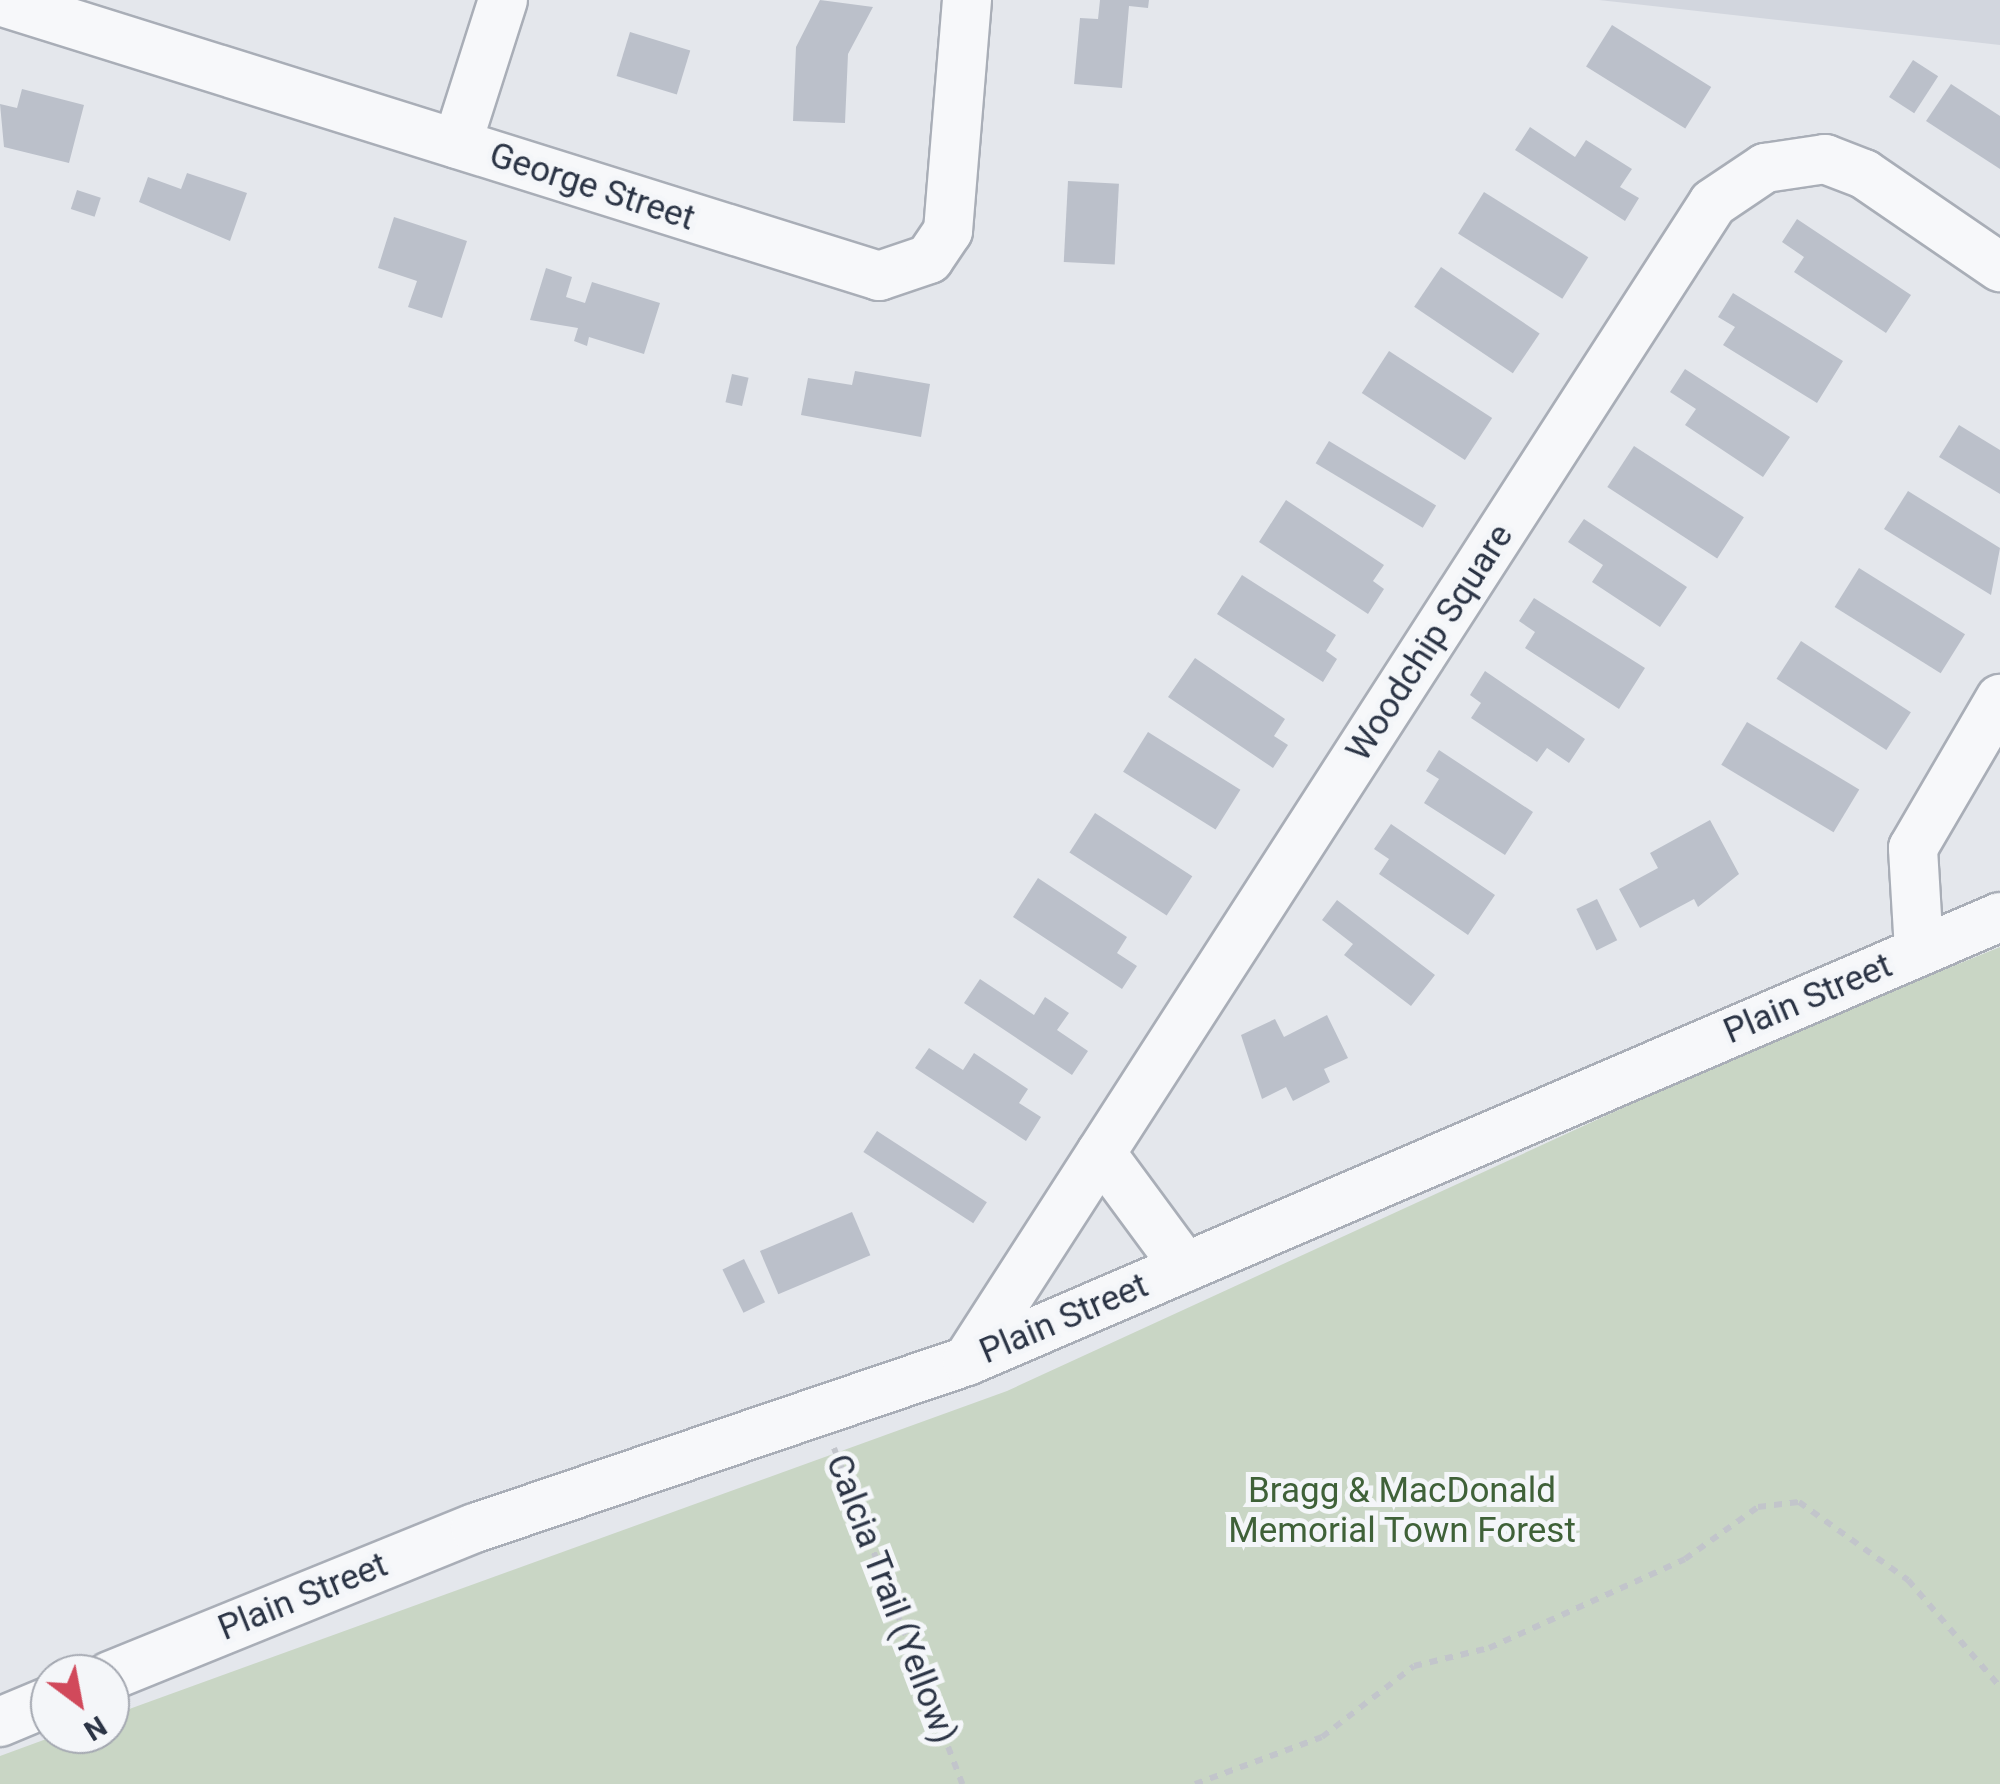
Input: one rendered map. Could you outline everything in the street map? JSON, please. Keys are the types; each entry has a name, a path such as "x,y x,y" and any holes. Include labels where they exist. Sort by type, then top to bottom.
{"street":[{"path":"457,144 502,0"},
{"name":"George Street","path":"28,5 862,274 895,276 929,259 948,231 967,0"},
{"name":"Woodchip Square","path":"967,1361 1728,188 1765,168 1825,159 1864,174 2000,267"},
{"path":"1919,950 1913,848 2000,698"},
{"name":"Plain Street","path":"130,1668 475,1528 821,1414 967,1361 2000,917"},
{"path":"1101,1153 1185,1267"},
{"path":"0,1722 30,1709"}],"path":[{"name":"Calcia Trail (Yellow)","path":"821,1414 962,1784"},
{"path":"1195,1784 1322,1737 1414,1666 1490,1648 1685,1559 1758,1507 1799,1502 1908,1580 2000,1687"}],"shaded area":[{"path":"1599,0 2000,0 2000,45"}],"green space":[{"name":"Bragg & MacDonald Memorial Town Forest","path":"2000,947 2000,1784 0,1784 0,1756 30,1745 30,1754 130,1754 130,1709 1007,1391 1764,1043"}],"building":[{"path":"820,0 873,7 848,54 845,123 793,121 796,47"},
{"path":"1100,0 1149,0 1148,8 1129,6 1122,88 1074,84 1080,18 1098,19"},
{"path":"1612,25 1711,87 1685,129 1586,67"},
{"path":"630,32 690,50 677,94 617,76"},
{"path":"1913,60 1938,76 1914,113 1889,97"},
{"path":"1951,84 2000,116 2000,169 1926,121"},
{"path":"22,89 84,105 69,163 4,147 0,104 17,108"},
{"path":"1530,127 1575,157 1586,140 1632,169 1620,187 1639,198 1625,221 1515,150"},
{"path":"187,173 247,193 230,241 139,202 148,177 181,189"},
{"path":"1068,181 1119,184 1115,265 1064,262"},
{"path":"77,190 101,198 95,217 71,209"},
{"path":"1484,192 1588,257 1562,299 1458,234"},
{"path":"394,217 467,241 442,318 408,307 417,281 378,268"},
{"path":"1797,219 1911,295 1886,333 1794,272 1804,257 1782,242"},
{"path":"1441,267 1540,334 1513,373 1414,307"},
{"path":"546,268 572,277 566,297 585,303 592,282 660,303 644,354 589,337 587,346 574,341 578,328 530,320"},
{"path":"1733,293 1843,361 1817,403 1723,345 1735,327 1718,317"},
{"path":"1389,351 1492,418 1465,460 1362,393"},
{"path":"1685,369 1790,437 1763,477 1685,425 1696,409 1670,392"},
{"path":"855,371 930,384 921,437 801,415 808,378 852,385"},
{"path":"732,374 749,378 742,406 725,402"},
{"path":"1959,425 2000,450 2000,494 1939,457"},
{"path":"1329,441 1436,505 1423,528 1316,463"},
{"path":"1634,446 1744,517 1717,558 1607,487"},
{"path":"1908,491 2000,548 1991,595 1884,529"},
{"path":"1286,500 1384,565 1373,581 1384,589 1368,614 1259,542"},
{"path":"1584,519 1687,587 1660,627 1592,582 1603,565 1568,542"},
{"path":"1859,568 1965,634 1941,673 1835,607"},
{"path":"1242,575 1336,635 1326,651 1337,659 1323,682 1217,614"},
{"path":"1534,598 1645,668 1619,709 1525,648 1535,632 1519,621"},
{"path":"1801,641 1911,712 1886,750 1776,679"},
{"path":"1195,658 1285,719 1274,736 1288,745 1273,768 1168,697"},
{"path":"1485,671 1585,739 1569,763 1547,748 1537,762 1471,718 1481,703 1470,695"},
{"path":"1747,722 1859,789 1834,832 1721,765"},
{"path":"1148,732 1240,790 1216,830 1123,772"},
{"path":"1439,750 1533,812 1505,855 1424,803 1439,779 1426,771"},
{"path":"1095,813 1192,876 1167,916 1069,852"},
{"path":"1710,820 1739,874 1698,907 1694,899 1640,928 1619,889 1658,868 1650,853"},
{"path":"1391,824 1495,895 1468,935 1379,874 1389,859 1374,849"},
{"path":"1038,878 1127,937 1117,953 1137,966 1122,989 1013,917"},
{"path":"1597,899 1617,940 1596,950 1576,909"},
{"path":"1337,900 1435,975 1411,1006 1344,955 1353,944 1322,920"},
{"path":"980,979 1034,1015 1045,997 1069,1013 1057,1030 1088,1051 1072,1075 964,1003"},
{"path":"1327,1015 1348,1058 1324,1069 1330,1082 1293,1101 1286,1087 1262,1099 1241,1035 1275,1019 1284,1037"},
{"path":"929,1048 963,1070 974,1053 1028,1089 1019,1103 1041,1117 1026,1141 915,1068"},
{"path":"877,1131 987,1202 973,1223 863,1152"},
{"path":"852,1212 870,1255 778,1294 760,1251"},
{"path":"744,1259 765,1302 743,1313 722,1270"}]}
